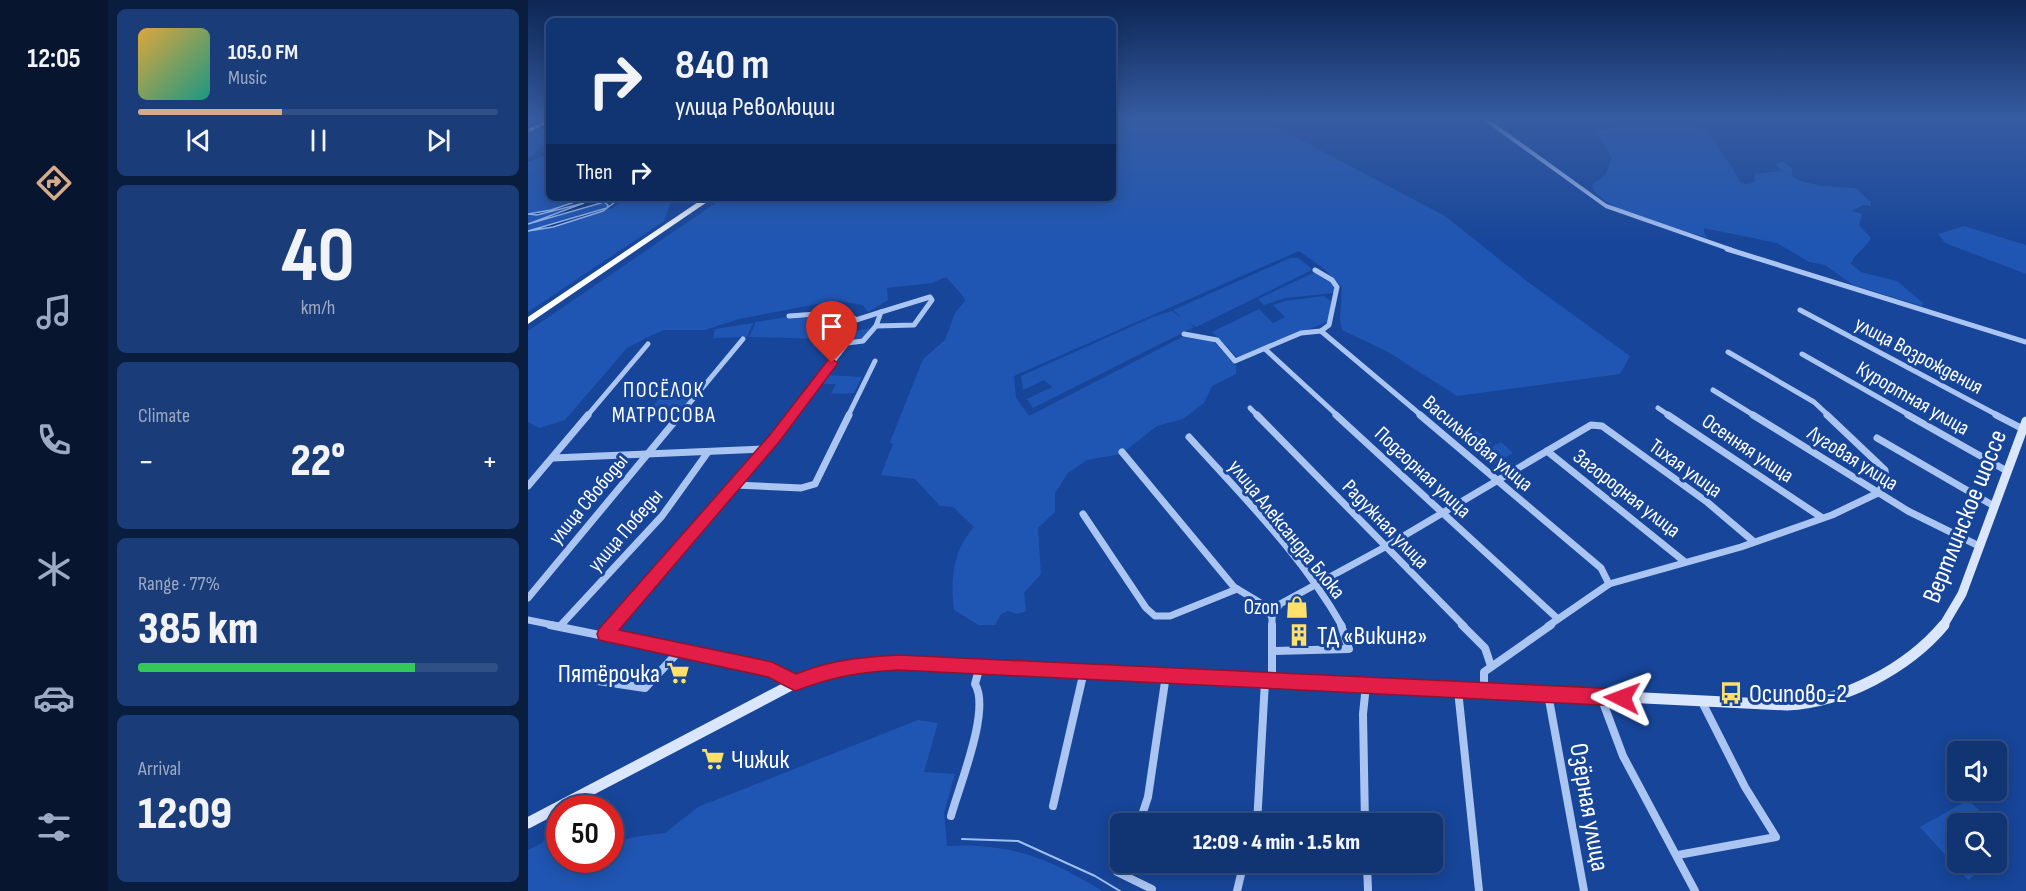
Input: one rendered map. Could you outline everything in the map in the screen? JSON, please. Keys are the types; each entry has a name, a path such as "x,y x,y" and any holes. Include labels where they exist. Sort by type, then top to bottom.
{"highway":[{"path":"528,319 699,201"},
{"path":"528,319 705,201"}],"main road":[{"name":"Вертлинское шоссе","path":"528,824 795,683 826,671 863,664 980,666 1601,697 1788,704 1817,702 1837,695 1898,663 1928,643 1947,621 1964,587 2025,425"}],"street":[{"path":"1544,161 1606,206 1702,241 2026,342"},
{"path":"1184,334 1217,339 1235,361 1306,332 1321,331 1331,321 1338,291 1334,281 1315,270"},
{"path":"789,316 846,312 856,320 930,297 932,300 914,325 876,326"},
{"name":"улица Возрождения","path":"1800,310 2025,425"},
{"path":"605,634 766,449 847,343 863,341 876,326 881,312"},
{"name":"Васильковая улица","path":"1321,331 1601,568 1609,584"},
{"name":"улица Свободы","path":"528,598 743,339"},
{"path":"528,486 648,344"},
{"name":"Подгорная улица","path":"1265,349 1558,619"},
{"path":"1484,691 1484,672 1491,666 1609,584 1753,541 1821,517 1878,493 1886,480 1885,470 1826,413 1809,399 1728,352"},
{"name":"Курортная улица","path":"1802,354 2007,471"},
{"path":"735,484 801,488 815,484 875,361"},
{"name":"Луговая улица","path":"1713,390 1923,520 1979,546"},
{"name":"Радужная улица","path":"1250,408 1485,648 1491,666"},
{"name":"Осенняя улица","path":"1658,408 1821,517"},
{"name":"Тихая улица","path":"1547,451 1591,425 1597,424 1707,502 1753,541"},
{"name":"улица Александра Блока","path":"1189,437 1317,585 1349,639 1349,649 1274,651"},
{"path":"1876,438 1994,506"},
{"path":"553,458 766,449"},
{"path":"1258,813 1268,681 1274,651 1272,618 1280,604 1385,547 1547,451"},
{"name":"Загородная улица","path":"1547,451 1686,562"},
{"name":"улица Победы","path":"561,625 662,516 708,452"},
{"path":"1122,452 1237,589 1259,602 1272,618"},
{"path":"1083,514 1146,608 1155,616 1170,616 1237,589"},
{"path":"528,620 772,670 795,683"},
{"path":"598,681 645,688 680,650"},
{"path":"951,816 980,714 980,692 975,684 980,666"},
{"path":"1053,806 1084,671"},
{"path":"1144,813 1166,675"},
{"path":"1365,813 1363,714 1366,685"},
{"path":"1458,690 1467,800 1479,891"},
{"name":"Озёрная улица","path":"1548,694 1584,891"},
{"path":"1601,697 1623,756 1678,855 1695,891"},
{"path":"1678,855 1776,837 1745,787 1702,701"},
{"path":"1119,873 1152,890"},
{"path":"1237,891 1241,873"},
{"path":"1367,873 1368,891"}],"shaded area":[{"path":"546,161 546,201 613,201 607,208 611,209 627,201 671,201 664,221 528,312 528,162"},
{"path":"1116,161 1340,161 1445,216 1528,282 1630,356 1620,374 1457,396 1388,352 1342,330 1340,320 1342,287 1323,268 1299,251 1014,376 1016,398 1029,416 1184,336 1214,342 1236,366 1236,374 1212,386 1204,403 1183,419 1157,426 1121,454 1087,460 1068,473 1055,493 1055,512 1038,528 1041,574 1024,593 1026,611 1017,614 1008,611 1001,614 995,625 979,625 954,610 952,587 957,555 974,527 953,507 940,506 915,479 881,475 893,444 890,442 923,359 945,340 955,313 965,301 946,277 932,283 887,288 888,300 868,312 863,305 840,301 828,302 739,319 705,330 664,330 627,348 565,420 539,428 528,422 528,331 719,201 1116,201"},
{"path":"1611,161 1727,161 1741,183 1747,184 1755,182 1754,174 1781,171 1775,164 1783,162 1792,168 1792,176 1800,181 1822,186 1855,188 1871,202 1871,206 1863,205 1852,211 1862,214 1859,225 1871,238 1851,264 1861,272 1897,281 1923,303 1922,306 1853,285 1825,265 1809,262 1777,243 1704,228 1704,233 1708,238 1625,212 1598,195 1592,185 1606,174"},
{"path":"578,201 616,201 607,208 608,205 604,202 528,224 584,203 537,215 528,214 551,210"},
{"path":"607,208 553,227 528,231"},
{"path":"1964,226 2026,245 2026,274 1945,243 1938,234"},
{"path":"1290,258 1298,258 1311,268 1310,271 1196,327 1187,322 1194,327 1033,408 1027,399 1052,387 1044,380 1023,390 1021,376 1155,316 1172,311 1183,319 1173,310"},
{"path":"1315,272 1332,281 1336,289 1334,293 1285,298 1264,305 1258,299"},
{"path":"1324,296 1332,302 1330,321 1237,357 1212,332 1259,309 1273,323 1285,317 1273,305 1285,301"},
{"path":"787,317 855,321 846,333 871,328 863,340 749,337 756,322"},
{"path":"753,323 747,337 713,338 715,329"},
{"path":"827,375 862,377 854,393 831,394 836,384 820,384"},
{"path":"708,379 683,408 653,406 675,381"},
{"path":"1477,431 1492,443 1474,453 1459,439"},
{"path":"1501,442 1513,453 1492,465 1479,454"},
{"path":"918,720 938,723 924,772 955,774 944,812 947,846 990,847 1028,855 1065,870 1102,891 528,891 528,850 546,838 546,873 624,873 624,840 665,833 698,807"},
{"path":"1966,801 1982,813 1947,813 1947,857 1920,827"},
{"path":"1962,873 1977,873 1968,880"}],"waterway":[{"path":"962,839 1018,841 1095,876 1120,891"}],"place":[{"name":"Ozon","path":"1297,607"},
{"name":"ТД «Викинг»","path":"1299,635"},
{"name":"Пятёрочка","path":"678,673"},
{"name":"Осипово-2","path":"1731,693"},
{"name":"Чижик","path":"713,759"}],"district":[{"name":"ПОСЁЛОК МАТРОСОВА","path":"664,402"}],"route":[{"path":"832,363 774,439 605,634 780,672 795,683 818,673 852,665 933,663 1622,698"}]}
